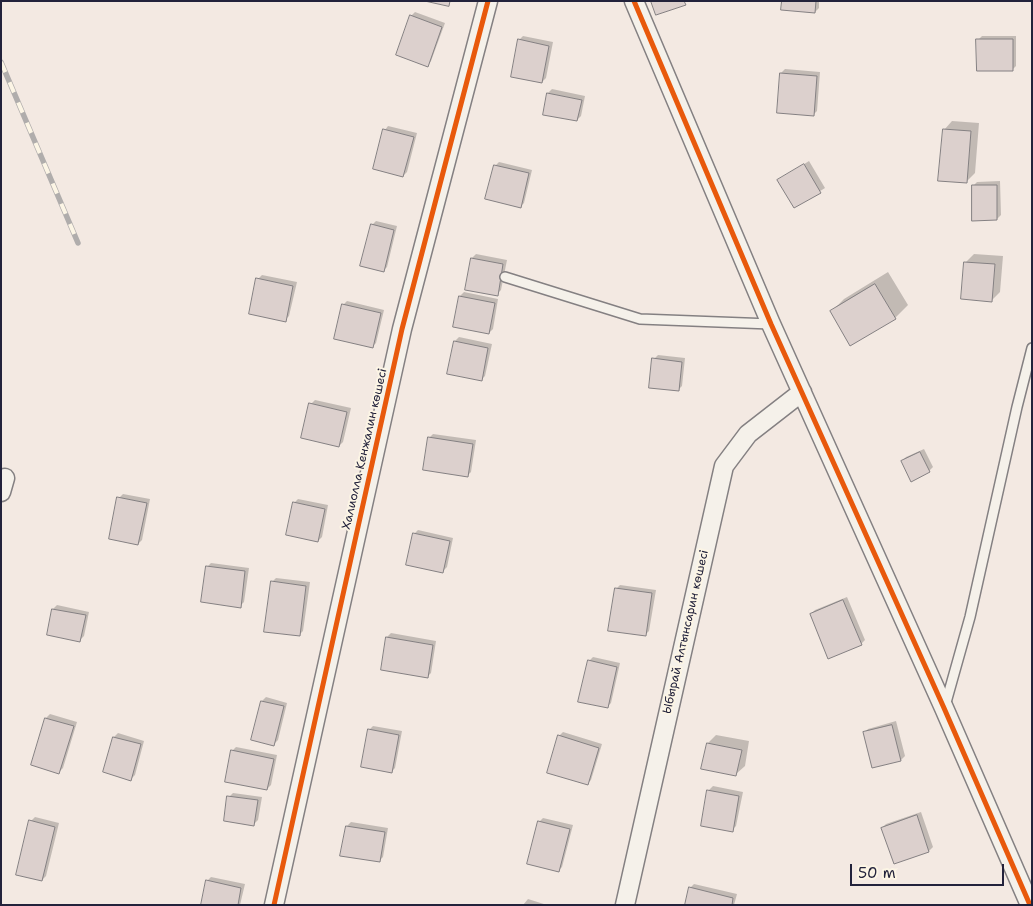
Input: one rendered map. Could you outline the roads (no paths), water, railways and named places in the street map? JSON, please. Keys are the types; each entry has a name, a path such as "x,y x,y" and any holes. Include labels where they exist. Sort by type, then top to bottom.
{"street":[{"name":"Халиолла Кенжалин көшесі","path":"274,905 402,329 488,1"},
{"path":"634,1 771,324 944,708 1030,905"},
{"name":"Ыбырай Алтынсарин көшесі","path":"625,905 724,466 748,434 802,392"}],"lane":[{"path":"505,277 640,319 771,324"},
{"path":"944,708 970,618 1032,348"}],"railway":[{"path":"1,62 78,243"}]}
